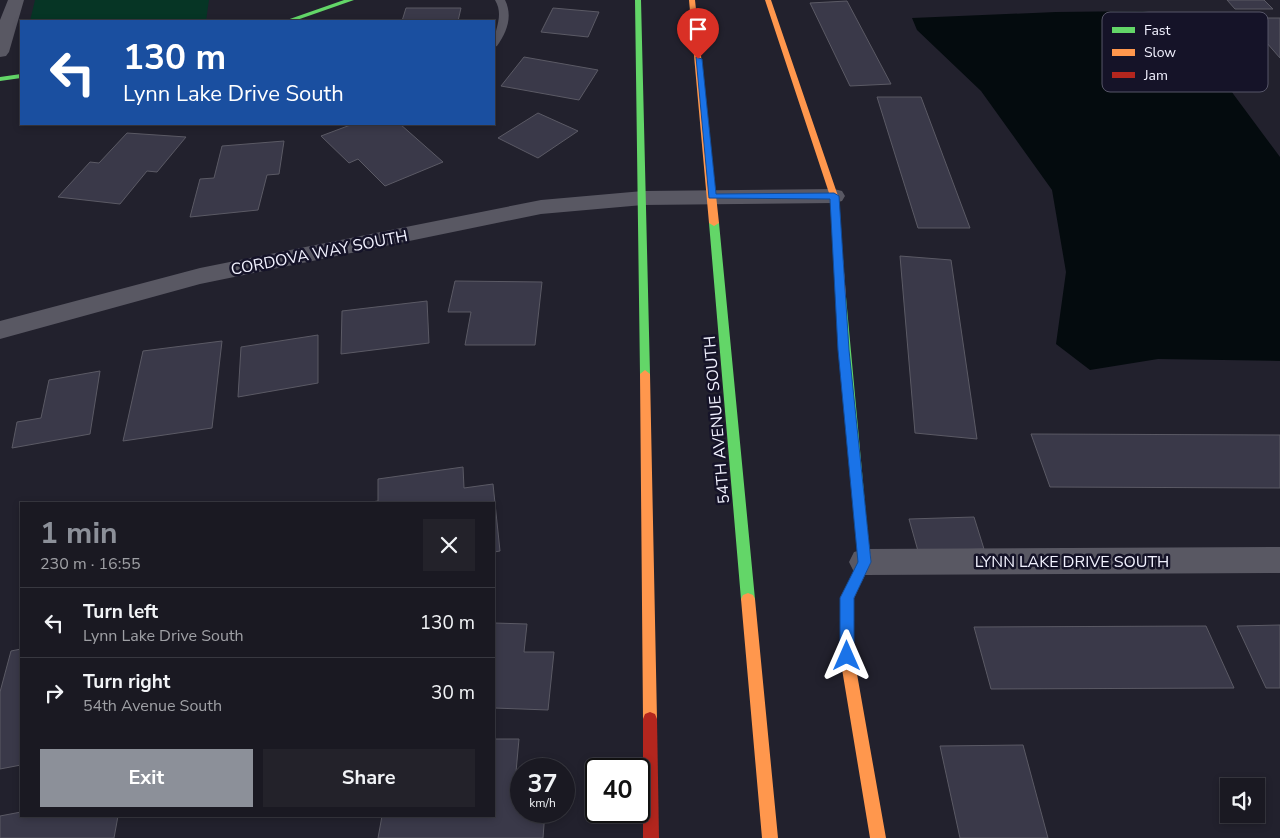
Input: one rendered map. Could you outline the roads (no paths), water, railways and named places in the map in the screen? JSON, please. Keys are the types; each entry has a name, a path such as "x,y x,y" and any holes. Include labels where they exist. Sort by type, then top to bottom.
{"main road":[{"path":"291,20 351,0"},
{"path":"638,0 643,198 651,838"},
{"name":"54TH AVENUE SOUTH","path":"692,0 712,196 770,838"},
{"path":"768,0 834,196 844,350 865,562 847,598 847,656 878,838"},
{"path":"0,79 20,76"}],"street":[{"path":"0,52 16,0"},
{"path":"643,198 834,196"},
{"name":"CORDOVA WAY SOUTH","path":"0,330 200,276 541,207 643,198"},
{"name":"LYNN LAKE DRIVE SOUTH","path":"865,562 1280,560"}],"lane":[{"path":"495,42 504,24 504,6 500,0"}]}
